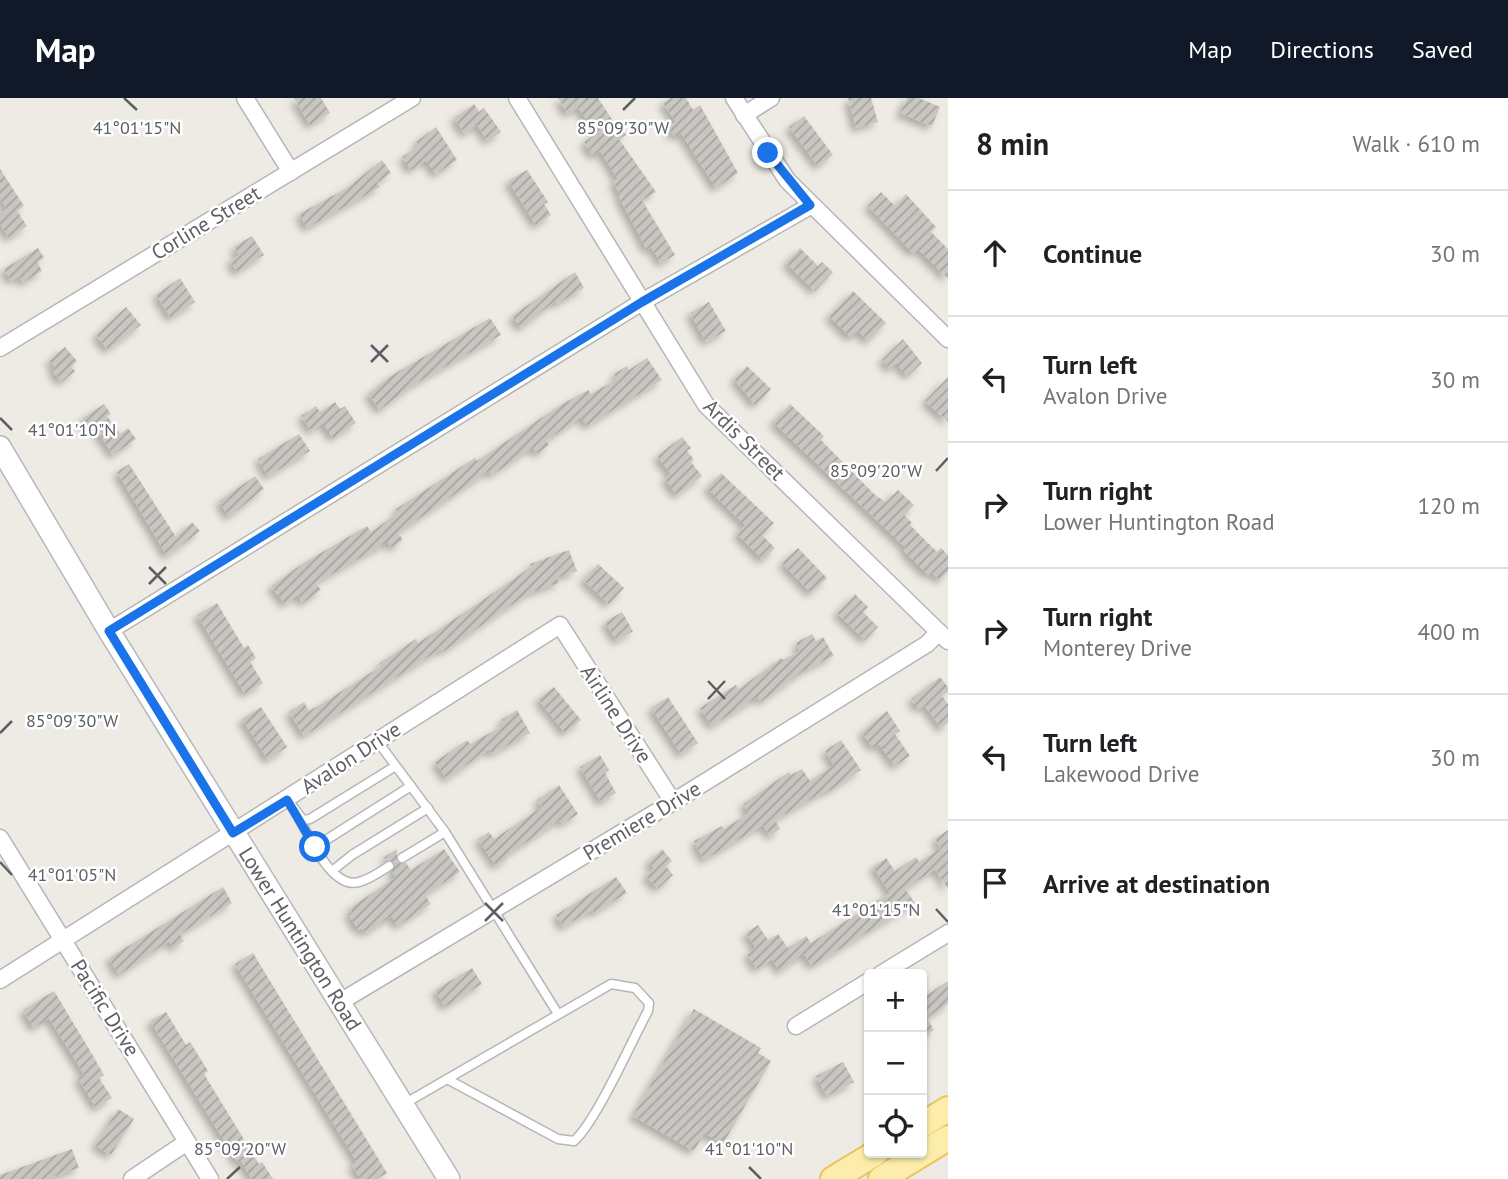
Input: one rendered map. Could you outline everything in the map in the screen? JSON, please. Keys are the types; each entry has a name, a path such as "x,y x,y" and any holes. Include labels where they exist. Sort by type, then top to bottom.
{"main road":[{"name":"Lower Huntington Road","path":"0,447 109,631 449,1179"},
{"path":"927,1122 948,1109"},
{"path":"881,1179 948,1138"},
{"path":"833,1179 868,1158"}],"street":[{"path":"246,98 291,172"},
{"name":"Corline Street","path":"0,348 412,98"},
{"name":"Ardis Street","path":"517,98 706,405 943,637"},
{"path":"734,98 787,180 948,339"},
{"path":"744,115 771,98"},
{"path":"109,631 642,302 810,205"},
{"name":"Avalon Drive","path":"0,980 560,625"},
{"name":"Airline Drive","path":"560,625 673,802"},
{"name":"Premiere Drive","path":"340,1002 496,910 927,644 943,637"},
{"name":"Pacific Drive","path":"0,838 209,1179"},
{"path":"889,969 948,933"},
{"path":"796,1026 864,984"},
{"path":"132,1179 187,1142"}],"lane":[{"path":"378,742 445,832 496,910 558,1014"},
{"path":"297,815 303,820 310,820 394,767"},
{"path":"315,847 411,786"},
{"path":"287,800 332,872 350,883 359,883 389,866"},
{"path":"332,872 352,855 428,808"},
{"path":"402,858 445,832"},
{"path":"402,1104 611,984 635,988 649,1003 648,1011 581,1135 574,1141 558,1139 447,1079"}],"building":[{"path":"294,98 321,98 330,113 310,125"},
{"path":"558,98 598,98 617,127 620,125 626,135 619,139 656,192 642,200 675,255 661,263 651,247 647,250 619,197 621,196 613,182 618,179 600,151 593,156 584,142 596,134 578,107 568,114"},
{"path":"671,98 686,98 693,110 700,105 738,173 716,188 681,133 675,137 668,127 676,122 663,103"},
{"path":"848,98 871,98 878,122 856,128"},
{"path":"907,98 919,98 940,107 932,126 900,113"},
{"path":"474,104 479,112 484,108 501,132 488,141 477,125 465,134 454,118"},
{"path":"804,116 833,155 818,166 789,127"},
{"path":"436,127 457,160 436,174 426,160 411,170 402,157 419,146 416,142"},
{"path":"382,160 391,173 377,183 380,187 307,228 299,214 347,188"},
{"path":"0,169 24,206 17,211 27,226 9,238 0,224 0,214 7,209 0,198"},
{"path":"527,170 548,202 544,204 551,215 536,225 508,181"},
{"path":"881,192 895,206 906,194 936,227 931,232 948,249 948,279 918,249 913,253 868,206"},
{"path":"252,236 264,255 237,272 230,261 239,255 234,247"},
{"path":"38,248 44,258 37,262 42,271 23,283 19,276 11,281 4,269"},
{"path":"800,248 818,266 822,262 833,272 815,291 786,263"},
{"path":"575,272 584,288 557,304 555,301 521,328 512,316"},
{"path":"180,278 195,302 171,318 156,295"},
{"path":"853,291 886,323 868,341 858,331 851,338 829,316"},
{"path":"709,302 726,331 706,342 690,313"},
{"path":"126,307 141,325 108,350 96,335"},
{"path":"490,318 501,335 413,385 380,410 368,394 389,377"},
{"path":"903,339 922,363 908,376 896,363 890,369 882,360"},
{"path":"65,347 77,361 71,367 75,371 62,382 52,371 55,367 49,361"},
{"path":"647,358 662,380 587,426 581,417 546,441 549,445 537,454 533,447 492,475 489,471 398,533 403,540 392,548 388,542 316,583 321,590 303,603 297,595 285,604 271,586 302,564 367,526 371,532 398,513 396,509 475,458 477,461 559,406 588,390 591,394 617,379 614,374 627,366 629,370"},
{"path":"747,366 771,389 755,405 734,379"},
{"path":"948,377 948,422 925,401"},
{"path":"335,402 340,409 345,406 356,423 333,438 323,423 311,431 301,416 316,406 320,412"},
{"path":"104,404 111,414 107,416 120,434 128,428 136,439 113,455 93,425 88,428 82,419"},
{"path":"790,404 824,436 821,440 875,495 886,502 898,490 914,505 904,515 912,523 910,525 937,552 941,548 948,555 948,572 939,580 931,572 928,575 904,551 906,548 773,422"},
{"path":"299,434 310,451 268,476 258,459"},
{"path":"682,437 691,448 687,451 694,460 691,462 702,476 677,495 665,479 671,474 657,456"},
{"path":"129,464 176,537 192,522 200,531 167,556 117,472"},
{"path":"721,473 774,523 762,535 775,548 763,560 737,534 745,525 707,488"},
{"path":"255,476 264,489 229,517 219,501"},
{"path":"798,548 827,578 811,593 782,563"},
{"path":"569,550 577,571 557,578 559,583 529,593 443,652 441,649 304,736 289,712 304,702 309,711 323,703 381,666 380,663 416,639 418,643 477,604 531,567 530,564"},
{"path":"598,564 624,588 609,604 583,580"},
{"path":"855,594 868,607 863,612 878,627 865,640 837,613"},
{"path":"217,603 244,648 248,645 256,658 250,662 263,683 245,694 197,615"},
{"path":"622,612 633,631 617,641 605,622"},
{"path":"812,634 816,641 823,637 834,656 805,670 761,702 758,697 712,726 700,708 736,685 739,689 781,658 783,660 800,651 796,643"},
{"path":"940,677 948,687 948,692 942,696 948,704 948,723 941,728 924,705 919,709 911,699"},
{"path":"554,687 581,720 565,733 538,699"},
{"path":"668,697 698,743 681,754 651,708"},
{"path":"261,707 287,747 268,760 242,719"},
{"path":"517,710 530,733 492,754 489,749 447,779 435,762 467,740 470,744 504,725 501,720"},
{"path":"887,711 900,731 895,734 910,756 895,766 879,744 873,748 862,732"},
{"path":"841,740 861,770 828,792 827,790 775,820 780,829 770,836 763,825 704,860 694,841 722,826 724,829 749,813 743,804 789,772 791,775 802,769 810,781 834,765 825,751"},
{"path":"600,755 609,770 605,773 616,793 601,802 580,767"},
{"path":"559,785 578,814 563,824 560,820 507,855 508,858 496,866 478,839 489,832 494,839 542,807 537,800"},
{"path":"948,830 948,889 935,869 905,889 915,903 812,966 804,954 780,971 772,959 757,969 747,954 756,948 746,933 758,925 768,940 778,934 788,948 806,936 811,943 890,893 873,867 886,858 895,871 916,857 919,862 941,848 935,839"},
{"path":"397,849 397,862 406,863 411,870 444,849 460,872 425,895 431,904 398,926 392,916 366,933 362,928 359,930 348,914 352,912 350,908 396,877 392,872 394,862 383,858"},
{"path":"662,849 672,861 666,866 673,875 658,889 646,876 654,868 648,862"},
{"path":"616,877 627,893 594,913 592,910 563,927 556,915"},
{"path":"223,887 232,903 180,934 184,941 173,948 169,941 119,975 109,958"},
{"path":"253,953 387,1173 377,1179 360,1179 352,1165 357,1162 235,964"},
{"path":"472,968 482,984 445,1007 435,990"},
{"path":"948,981 948,1004 927,1018 927,995"},
{"path":"54,991 104,1075 99,1078 112,1098 96,1108 78,1078 84,1074 49,1018 34,1028 23,1010"},
{"path":"694,1009 761,1048 758,1053 771,1061 723,1144 704,1133 694,1151 633,1116"},
{"path":"166,1012 186,1045 190,1042 208,1071 204,1074 259,1164 262,1162 273,1179 252,1179 241,1161 238,1163 150,1021"},
{"path":"927,1018 934,1030 927,1035"},
{"path":"843,1062 854,1082 827,1096 816,1076"},
{"path":"118,1109 134,1119 111,1155 95,1145"},
{"path":"72,1149 79,1168 47,1179 0,1179 0,1175"}],"route":[{"path":"315,847 287,800 233,833 109,631 642,302 810,205 787,180 768,153"}]}
